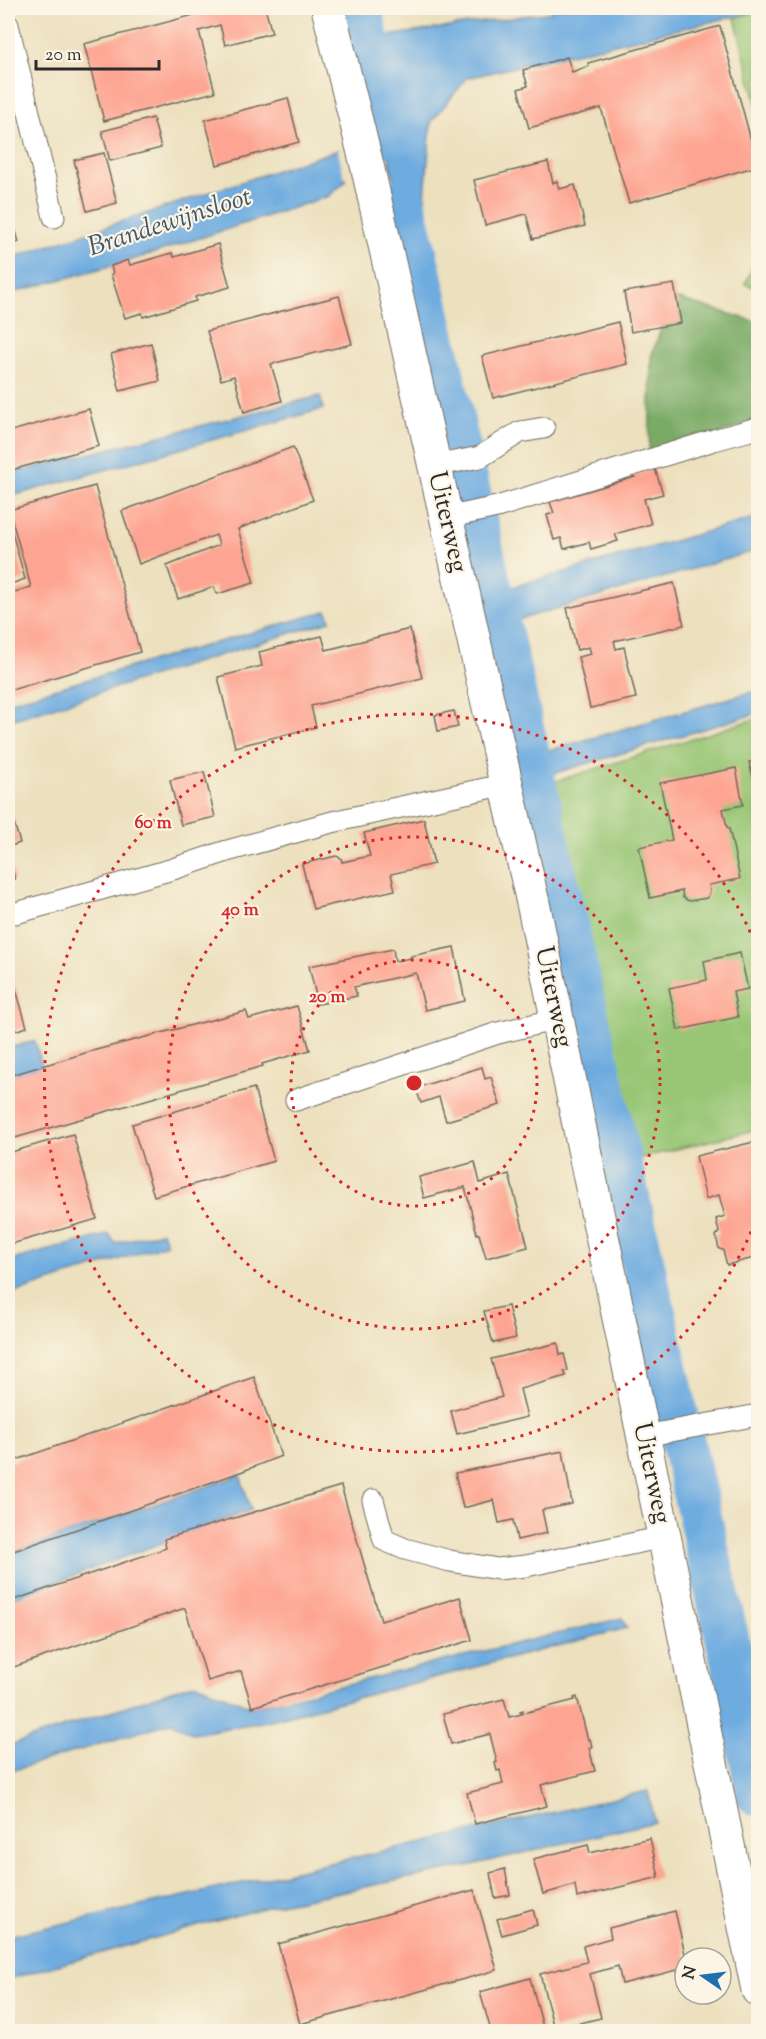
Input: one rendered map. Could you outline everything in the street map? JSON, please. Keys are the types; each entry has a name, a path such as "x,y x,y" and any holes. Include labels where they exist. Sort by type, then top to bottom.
{"street":[{"name":"Uiterweg","path":"328,8 445,464 507,784 558,1019 654,1434 664,1537 759,1990"}],"lane":[{"path":"8,25 54,217"},
{"path":"445,464 480,457 520,432 544,428"},
{"path":"454,516 496,507 668,453 759,428"},
{"path":"16,913 332,822 507,784"},
{"path":"297,1100 498,1033 558,1019"},
{"path":"654,1434 759,1415"},
{"path":"373,1500 384,1540 405,1549 450,1561 498,1569 537,1564 664,1537"}],"green space":[{"path":"758,11 758,110 735,18"},
{"path":"758,255 758,288 745,284"},
{"path":"672,297 758,322 758,420 649,460 651,357"},
{"path":"758,718 758,1129 608,1166 528,790"}],"water":[{"path":"551,8 758,8 758,11 467,78 431,122 424,211 435,255 411,259 374,88 380,37 552,12"},
{"name":"Brandewijnsloot","path":"341,149 346,181 329,196 135,259 8,294 8,259"},
{"path":"320,396 323,409 8,497 8,474"},
{"path":"758,517 758,550 511,622 505,589"},
{"path":"327,611 330,621 8,721 8,702"},
{"path":"758,690 758,713 548,775 537,754"},
{"path":"35,1041 46,1080 8,1089 8,1048"},
{"path":"162,1232 167,1244 8,1295 8,1261 109,1234 115,1243"},
{"path":"240,1475 251,1510 8,1600 8,1554"},
{"path":"622,1618 627,1628 267,1721 193,1734 172,1722 8,1772 8,1746 189,1685 197,1684 252,1707"},
{"path":"648,1791 655,1822 459,1868 270,1906 8,1979 8,1936"}],"pier":[{"path":"343,147 349,174 344,177 338,150"}],"building":[{"path":"207,8 265,8 272,33 225,45 220,25 199,31 215,92 104,121 84,44 194,15 189,12"},
{"path":"720,26 758,166 629,203 601,108 529,128 518,89 528,86 523,70 567,57 572,72 589,66 588,63"},
{"path":"288,98 299,142 217,165 205,120"},
{"path":"153,118 161,148 110,161 102,131"},
{"path":"104,153 117,203 87,211 74,160"},
{"path":"548,162 553,183 557,181 559,189 575,185 585,226 533,239 526,214 485,225 474,180"},
{"path":"8,205 19,242 8,245"},
{"path":"218,244 230,287 195,297 196,301 143,317 142,313 125,318 111,275 113,274 111,266 128,260 130,265 172,253 174,257"},
{"path":"674,284 681,323 631,332 624,292"},
{"path":"339,296 352,344 271,364 282,401 244,412 234,376 221,380 207,331"},
{"path":"618,322 627,364 493,398 482,356"},
{"path":"151,343 160,381 120,391 111,354"},
{"path":"89,409 99,446 8,471 8,432"},
{"path":"293,447 313,500 238,529 254,583 217,594 214,587 178,599 167,566 219,545 216,535 139,564 122,511"},
{"path":"655,469 663,494 644,499 651,524 615,534 618,541 591,549 589,542 564,549 561,538 554,540 547,515 554,513 550,502"},
{"path":"95,486 140,652 8,691 8,594 31,587 9,510"},
{"path":"8,518 25,579 8,585"},
{"path":"674,583 684,625 614,641 616,649 624,647 636,698 590,708 578,657 591,654 589,647 577,650 567,608"},
{"path":"410,629 422,678 311,706 316,727 235,747 218,677 262,666 259,652 322,636 326,650"},
{"path":"454,711 458,727 438,731 435,715"},
{"path":"758,760 758,777 753,778 749,762"},
{"path":"736,768 743,805 723,809 740,879 709,885 710,892 707,898 689,901 683,898 682,891 650,898 639,847 672,840 660,783"},
{"path":"204,772 215,817 181,825 170,780"},
{"path":"12,816 20,843 8,847 8,817"},
{"path":"424,819 434,864 391,874 395,890 313,909 302,864 336,856 341,858 342,862 370,856 364,833"},
{"path":"8,854 15,879 8,881"},
{"path":"454,947 465,1001 425,1010 416,973 354,987 357,996 318,1004 309,966 393,949 395,961"},
{"path":"740,953 748,989 733,992 738,1017 678,1030 669,988 707,980 704,961"},
{"path":"8,962 27,1027 8,1033"},
{"path":"297,1006 310,1050 262,1064 263,1066 8,1140 8,1076 92,1051 246,1011 249,1019"},
{"path":"482,1067 485,1079 491,1077 500,1105 446,1121 439,1097 421,1103 416,1088"},
{"path":"254,1088 274,1161 154,1196 132,1124"},
{"path":"73,1134 97,1219 8,1245 8,1153"},
{"path":"758,1141 758,1257 727,1265 723,1250 719,1249 716,1236 719,1232 716,1219 725,1216 719,1195 706,1199 696,1156"},
{"path":"475,1162 480,1183 509,1174 528,1247 486,1258 479,1234 477,1234 465,1187 424,1198 419,1177"},
{"path":"508,1306 516,1338 493,1343 484,1311"},
{"path":"758,1308 758,1338 751,1310"},
{"path":"558,1343 560,1355 564,1354 568,1370 564,1371 566,1376 520,1389 527,1417 457,1434 451,1411 502,1397 491,1359"},
{"path":"254,1377 281,1456 8,1553 8,1463"},
{"path":"563,1451 572,1504 542,1510 547,1533 517,1540 513,1520 499,1523 494,1500 463,1508 455,1473"},
{"path":"341,1486 381,1621 460,1597 472,1640 252,1707 241,1671 208,1681 185,1608 8,1669 8,1602 166,1548 164,1539"},
{"path":"577,1697 588,1740 590,1739 592,1747 589,1748 595,1771 541,1785 547,1806 475,1824 467,1793 503,1784 500,1770 497,1771 490,1734 451,1744 443,1714 504,1699 509,1717 522,1714 520,1711 523,1710 523,1713 575,1700 574,1698"},
{"path":"650,1838 659,1877 577,1898 575,1885 543,1894 533,1859 588,1845 590,1853"},
{"path":"505,1869 510,1895 495,1898 490,1873"},
{"path":"474,1890 497,1970 300,2024 278,1944"},
{"path":"533,1909 537,1925 502,1935 497,1919"},
{"path":"675,1911 683,1946 673,1946 673,1971 622,1984 618,1966 590,1974 601,2018 554,2029 540,1974 587,1962 583,1946 611,1938 609,1928"},
{"path":"530,1978 544,2031 491,2031 480,1992"}],"waterway":[{"path":"360,8 388,135"},
{"path":"403,200 733,1664 758,1794"}]}
